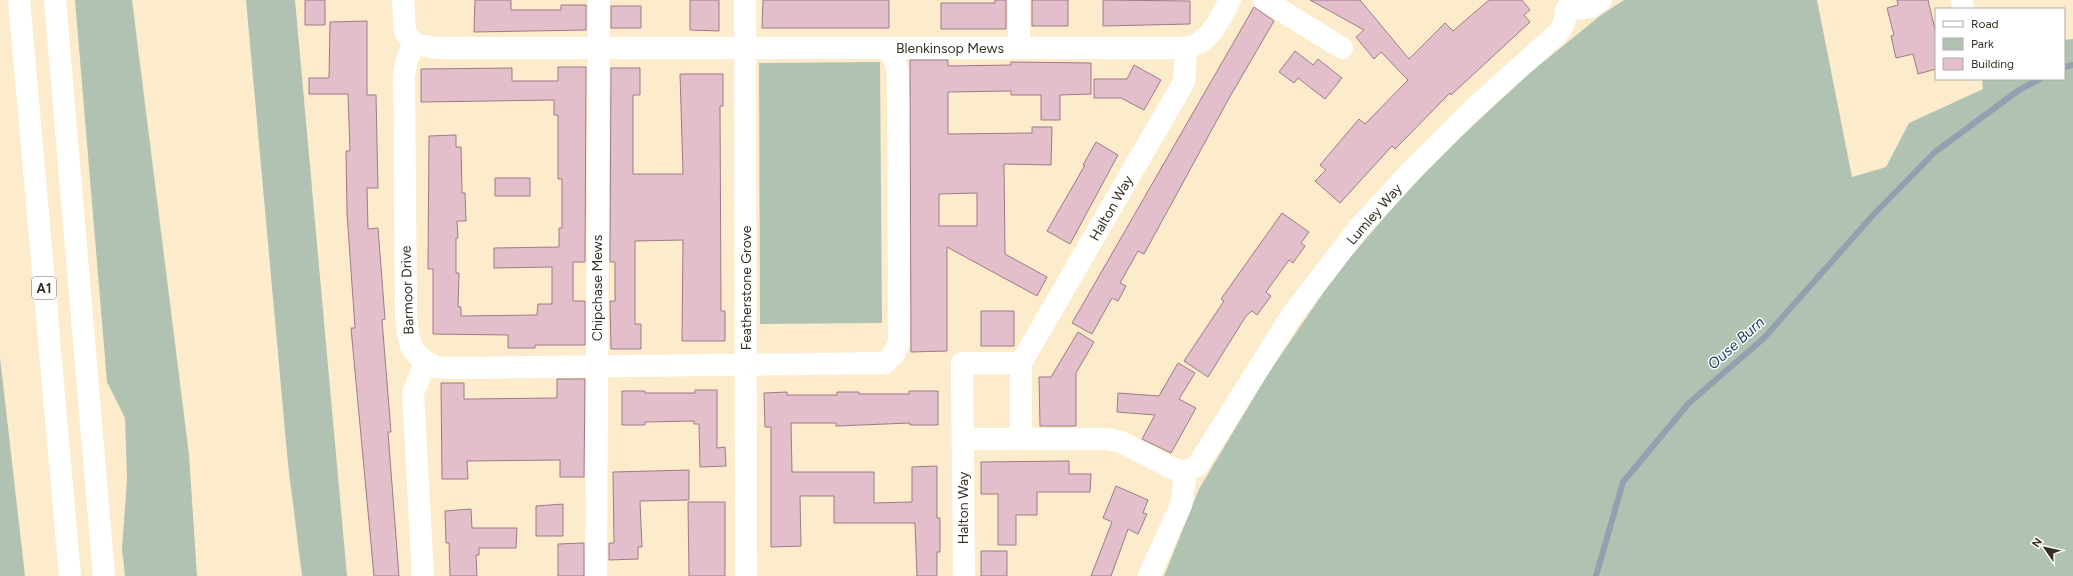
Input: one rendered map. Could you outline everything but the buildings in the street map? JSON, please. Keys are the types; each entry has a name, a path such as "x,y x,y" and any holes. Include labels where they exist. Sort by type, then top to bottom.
{"main road":[{"name":"A1","path":"19,0 70,576"},
{"path":"55,0 104,576"},
{"path":"403,0 405,32 414,44"},
{"name":"Chipchase Mews","path":"596,576 599,0"},
{"name":"Featherstone Grove","path":"745,0 746,576"},
{"name":"Blenkinsop Mews","path":"1019,0 1019,48"},
{"path":"1186,48 1198,45 1208,38 1230,0"},
{"path":"1264,0 1342,48"},
{"name":"Lumley Way","path":"1186,471 1198,465 1292,315 1359,228 1414,167 1470,112 1557,34 1564,24 1563,5 1591,7 1601,0"},
{"name":"Blenkinsop Mews","path":"414,44 437,48 1186,48"},
{"name":"Barmoor Drive","path":"414,44 407,59 404,76 406,317 409,344 416,355 426,362"},
{"path":"423,576 413,394 426,362 436,367 450,368 885,363 894,354 899,343 898,71 892,54 882,48"},
{"name":"Halton Way","path":"964,576 962,363 1021,363 1184,82 1186,48"},
{"path":"1021,363 1022,439"},
{"path":"963,440 1107,439 1120,442 1176,470 1186,471 1181,505 1149,576"}],"green space":[{"path":"75,0 132,0 189,455 197,576 125,576 122,549 127,479 125,418 107,382"},
{"path":"246,0 295,0 347,576 302,576 288,464"},
{"path":"1624,0 1817,0 1852,177 1886,167 1909,123 1983,89 1982,80 2065,80 2065,40 2073,39 2073,576 1164,576 1199,489 1266,377 1338,271 1409,189 1463,135 1526,76 1601,15"},
{"path":"880,62 882,323 760,324 759,63"},
{"path":"0,357 1,366 25,576 0,576"}],"waterway":[{"path":"2065,67 2073,65"},
{"name":"Ouse Burn","path":"1596,576 1623,482 1689,403 1764,338 1874,214 1935,152 2019,90 2038,80"}]}
